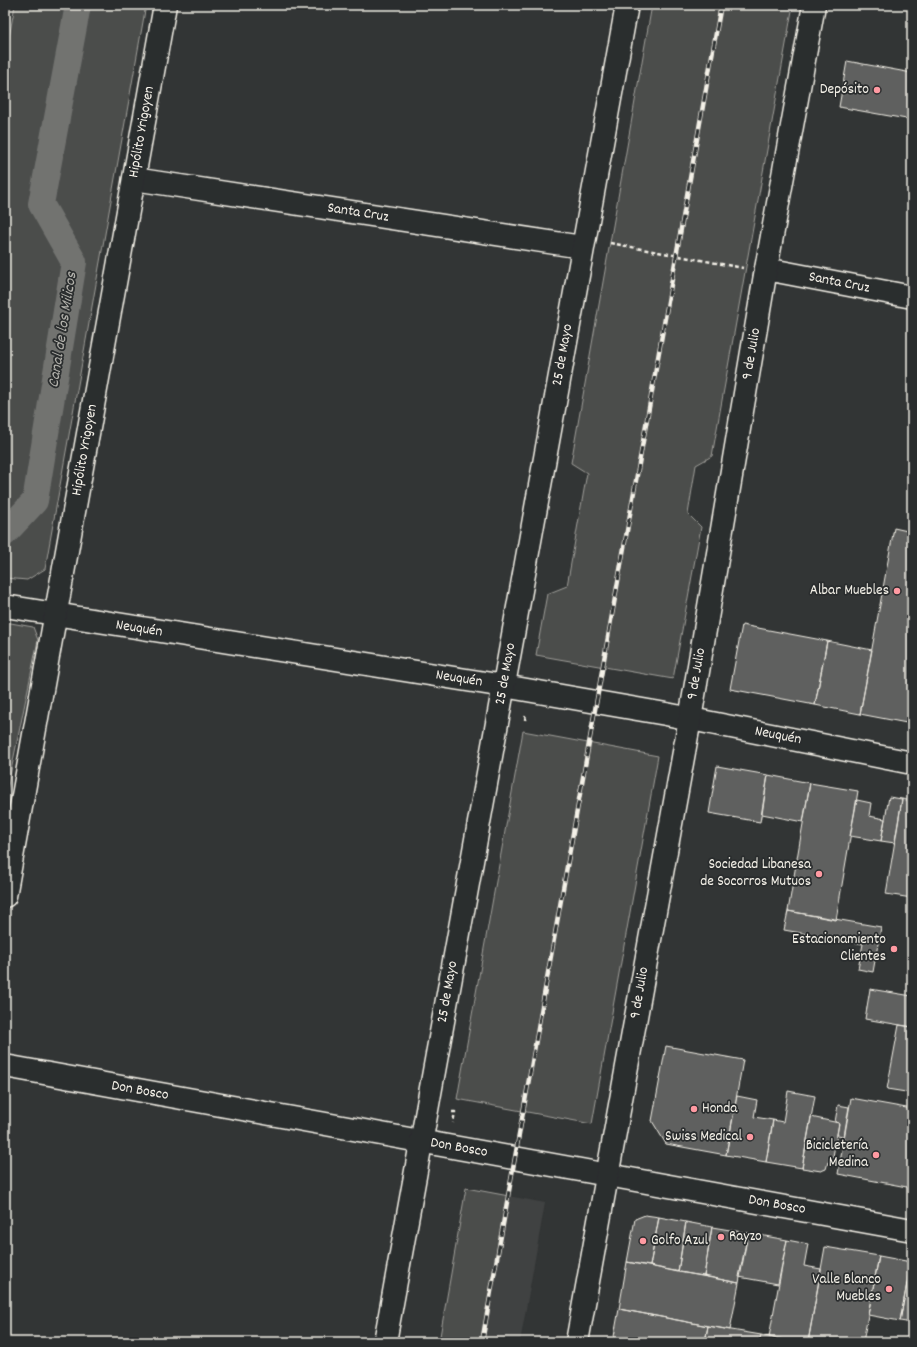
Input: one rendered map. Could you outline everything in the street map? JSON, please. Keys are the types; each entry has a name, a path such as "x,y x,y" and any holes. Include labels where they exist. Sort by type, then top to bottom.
{"street":[{"name":"Hipólito Yrigoyen","path":"5,896 165,5"},
{"name":"25 de Mayo","path":"385,1342 420,1141 627,5"},
{"name":"9 de Julio","path":"577,1342 690,719 756,268 814,5"},
{"name":"Santa Cruz","path":"134,179 582,247"},
{"name":"Santa Cruz","path":"756,268 912,297"},
{"name":"Neuquén","path":"5,606 504,686 690,719 912,763"},
{"name":"Don Bosco","path":"5,1066 912,1230"}],"path":[{"path":"610,243 756,268"}],"shaded area":[{"path":"15,5 146,5 45,569 27,580 5,578 5,59"},
{"path":"652,5 793,5 712,456 696,465 688,514 701,527 673,679 536,655 547,594 567,586 587,473 571,463"},
{"path":"5,622 33,627 38,640 5,800"},
{"path":"523,731 658,756 592,1124 457,1099"},
{"path":"466,1188 545,1203 520,1342 439,1342"},
{"path":"466,1188 509,1196 483,1342 439,1342"}],"building":[{"name":"Depósito","path":"847,61 912,73 912,120 839,107"},
{"name":"Albar Muebles","path":"894,528 912,532 912,724 860,714"},
{"path":"742,625 827,641 815,705 730,689"},
{"path":"827,641 872,650 860,714 815,705"},
{"path":"717,766 768,775 760,822 709,813"},
{"path":"768,775 810,783 803,822 762,814"},
{"name":"Sociedad Libanesa de Socorros Mutuos","path":"810,783 858,791 836,920 788,911"},
{"path":"889,797 902,799 895,843 881,841"},
{"path":"902,799 912,801 912,898 886,894"},
{"path":"857,800 871,803 869,816 885,819 881,841 850,836"},
{"path":"788,911 881,927 873,972 858,969 863,944 784,930"},
{"path":"870,989 912,996 912,1027 865,1019"},
{"path":"899,1025 912,1027 912,1093 887,1089"},
{"name":"Honda","path":"666,1046 743,1060 726,1155 666,1144 652,1121"},
{"path":"788,1091 815,1096 802,1168 766,1162 773,1120 783,1122"},
{"name":"Swiss Medical","path":"737,1096 757,1100 754,1117 773,1120 766,1162 726,1155"},
{"name":"Bicicletería Medina","path":"851,1098 912,1109 912,1188 838,1174"},
{"path":"838,1105 849,1107 844,1136 837,1135 839,1123 835,1122"},
{"path":"811,1117 839,1123 832,1162 828,1162 826,1169 821,1171 802,1168"},
{"name":"Golfo Azul","path":"645,1215 659,1217 650,1266 627,1262 635,1219"},
{"path":"659,1217 686,1222 678,1272 650,1266"},
{"path":"686,1222 712,1227 704,1276 678,1272"},
{"path":"712,1227 748,1233 739,1283 704,1276"},
{"path":"748,1233 787,1240 778,1284 739,1277"},
{"path":"787,1240 808,1244 804,1266 821,1269 808,1342 796,1342 769,1337"},
{"path":"825,1247 879,1256 863,1342 808,1342"},
{"name":"Valle Blanco Muebles","path":"879,1256 911,1262 900,1321 868,1315"},
{"path":"627,1262 739,1283 730,1330 619,1309"},
{"path":"912,1262 912,1323 900,1321"},
{"path":"619,1309 708,1326 705,1342 613,1342"},
{"path":"708,1326 761,1335 759,1342 705,1342"},
{"path":"761,1335 769,1337 796,1342 759,1342"}],"waterway":[{"name":"Canal de los Milicos","path":"5,533 35,501 74,262 41,204 78,5"}],"railway":[{"path":"482,1342 721,5"}],"place":[{"name":"Depósito","path":"877,90"},
{"name":"Albar Muebles","path":"897,591"},
{"name":"Sociedad Libanesa de Socorros Mutuos","path":"819,874"},
{"name":"Estacionamiento Clientes","path":"894,949"},
{"name":"Honda","path":"694,1109"},
{"name":"Swiss Medical","path":"750,1137"},
{"name":"Bicicletería Medina","path":"876,1155"},
{"name":"Rayzo","path":"721,1237"},
{"name":"Golfo Azul","path":"643,1241"},
{"name":"Valle Blanco Muebles","path":"889,1289"}]}
